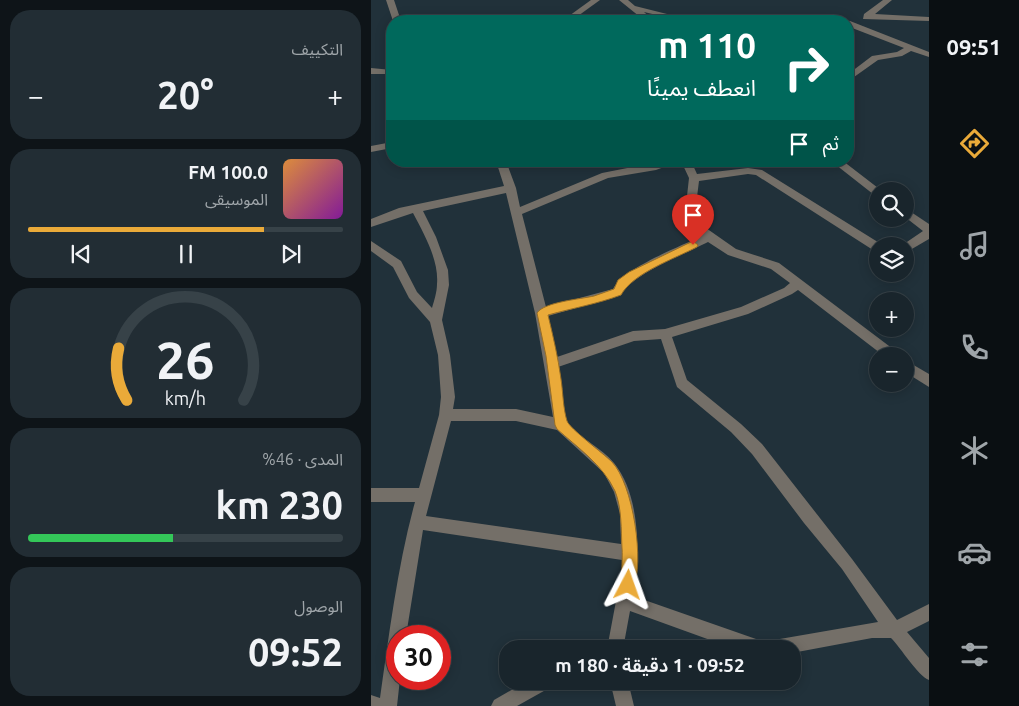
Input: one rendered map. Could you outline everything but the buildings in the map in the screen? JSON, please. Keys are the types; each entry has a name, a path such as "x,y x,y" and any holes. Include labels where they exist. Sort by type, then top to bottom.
{"street":[{"path":"390,0 395,15"},
{"path":"575,15 596,0"},
{"path":"623,0 643,15"},
{"path":"854,21 867,16 888,0"},
{"path":"635,8 665,15"},
{"path":"867,16 929,19"},
{"path":"854,25 911,47 929,56"},
{"path":"854,74 875,58 899,54 911,47"},
{"path":"371,72 386,72"},
{"path":"371,149 386,146"},
{"path":"503,167 511,188 542,313 553,363 561,425"},
{"path":"517,212 606,176 656,167"},
{"path":"689,167 695,178 691,204 699,225 709,237 732,252 775,266 881,347"},
{"path":"844,167 869,185"},
{"path":"695,178 747,171 758,172 869,242"},
{"path":"371,223 416,208 511,188"},
{"path":"399,625 417,522 446,415 448,397 444,355 436,320 443,286 442,270 431,237 416,208"},
{"path":"914,219 929,230"},
{"path":"914,243 929,234"},
{"path":"542,313 576,302 596,300 617,292 622,283 633,275 709,237"},
{"path":"371,244 397,264 413,295 436,320"},
{"path":"553,363 633,336 665,334 761,304 788,291 798,283"},
{"path":"665,334 683,383 736,428 757,449 847,564 894,630 909,644 929,672"},
{"path":"914,371 929,382"},
{"path":"446,415 516,416 561,425 609,468 621,490 627,514 630,569 625,601 614,640"},
{"path":"371,495 424,495"},
{"path":"417,522 629,553"},
{"path":"625,601 723,636 756,646 774,648 872,630 894,630 929,612"},
{"path":"388,706 390,690"},
{"path":"500,706 529,690"},
{"path":"621,690 625,706"},
{"path":"371,704 379,706"}],"route":[{"path":"628,585 630,569 627,514 621,490 609,468 561,425 552,356 542,313 576,302 596,300 617,292 622,283 633,275 693,245"}]}
